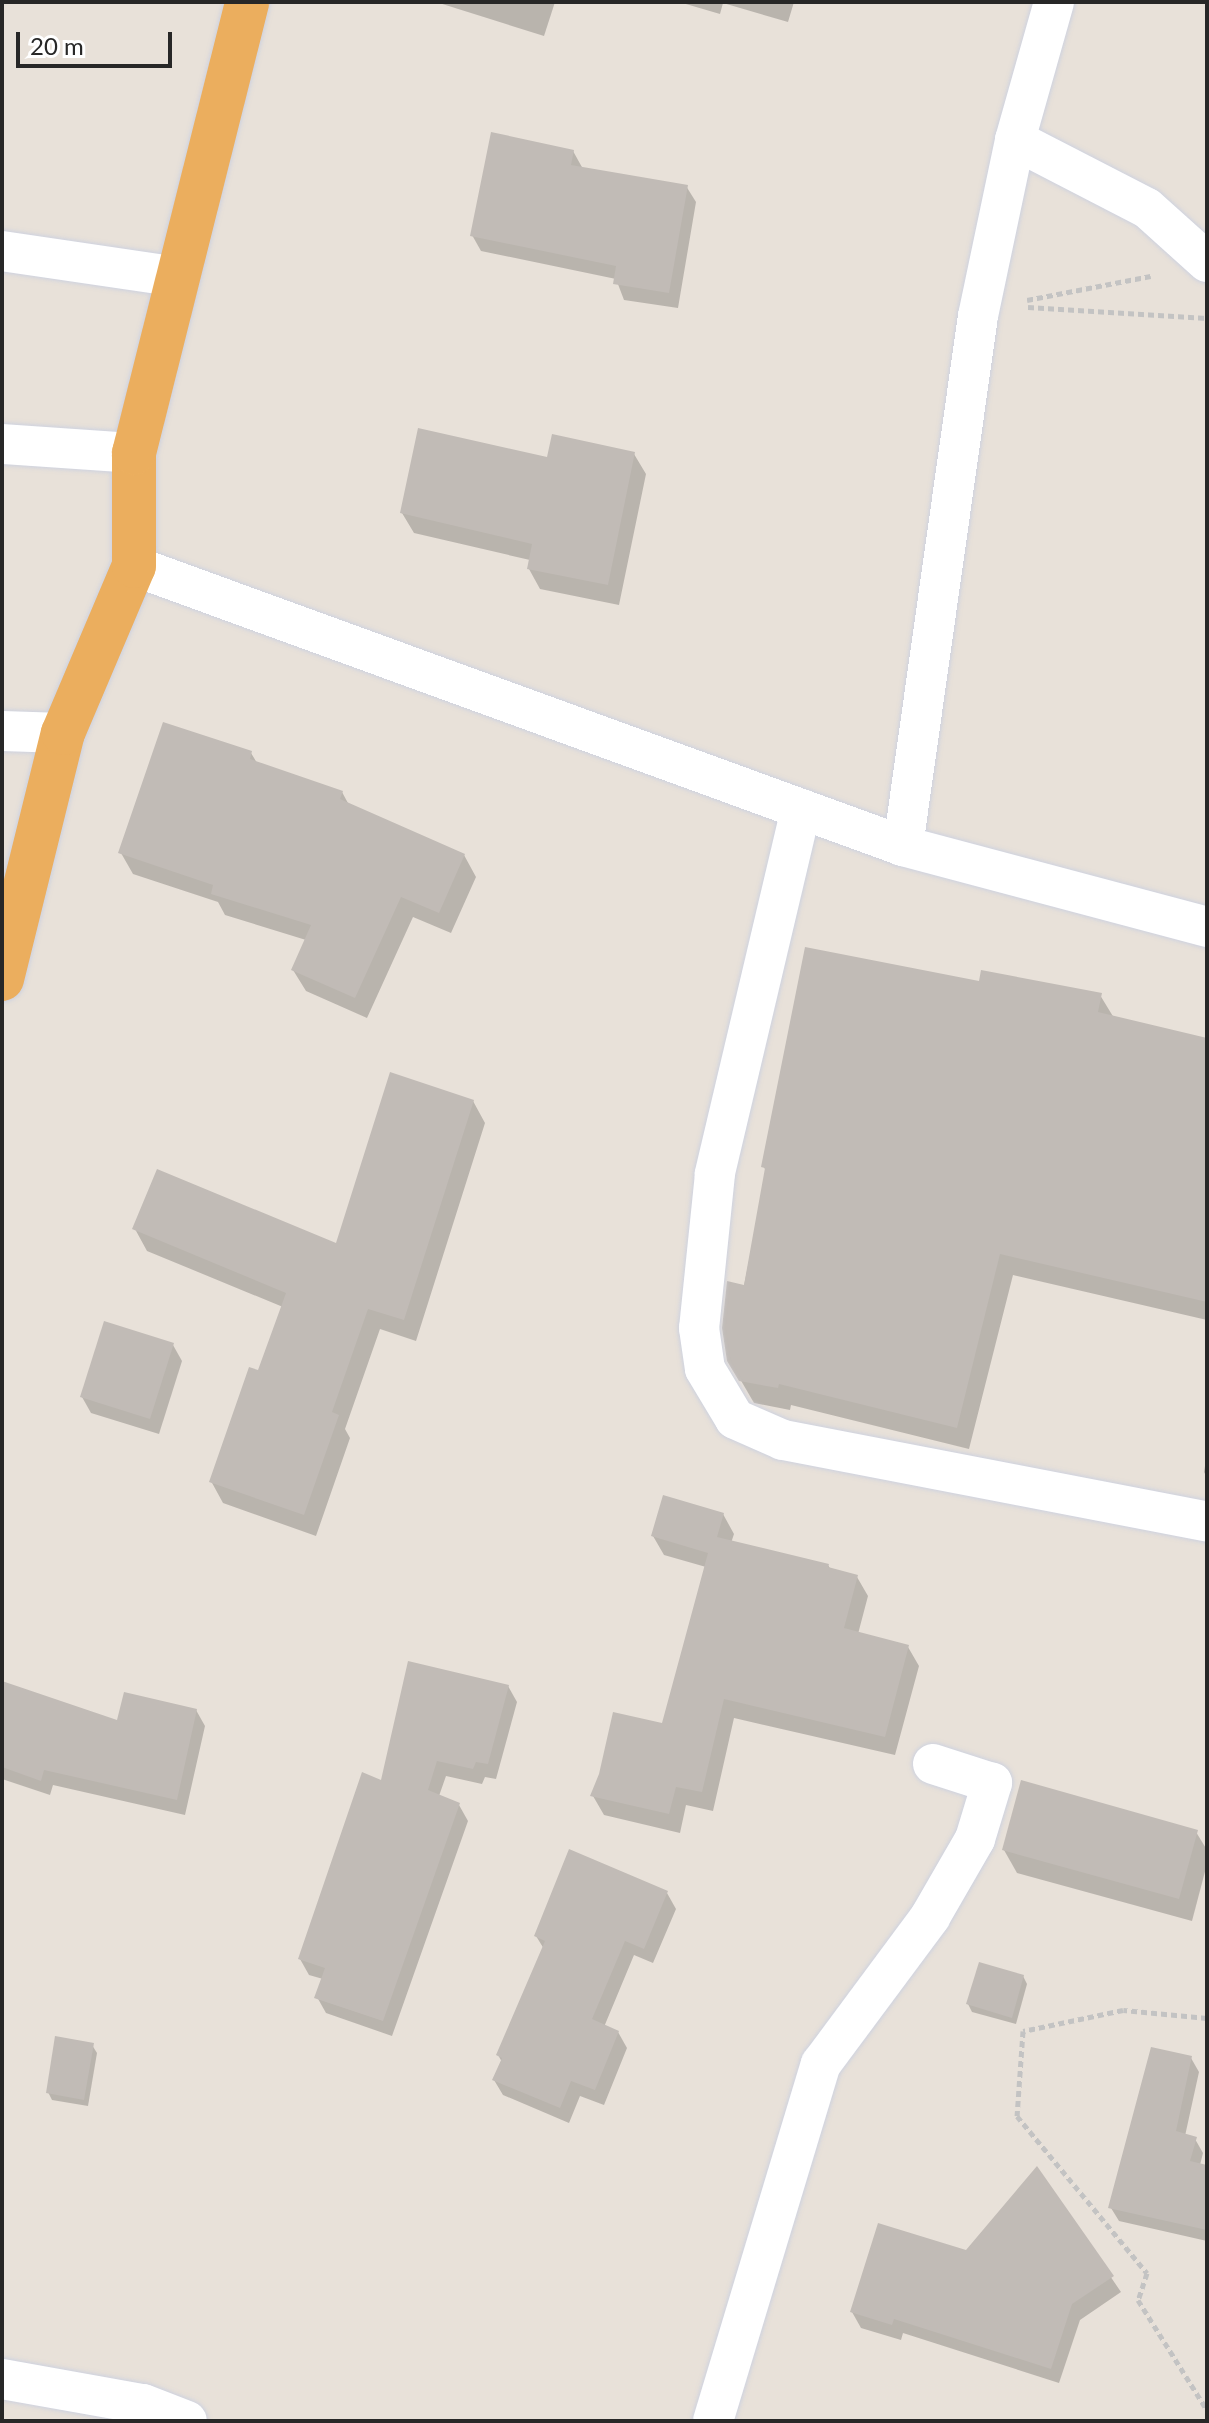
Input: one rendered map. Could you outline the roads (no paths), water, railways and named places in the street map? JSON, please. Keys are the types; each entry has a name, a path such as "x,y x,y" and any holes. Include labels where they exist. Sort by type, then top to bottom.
{"highway":[{"path":"2,979 63,733 134,566 134,453 247,2"}],"street":[{"path":"903,846 978,316 1015,140 1054,2"},
{"path":"1015,140 1147,208 1207,262"},
{"path":"2,251 179,277"},
{"path":"2,444 134,453"},
{"path":"134,566 903,846 1207,927"},
{"path":"2,731 63,733"},
{"path":"801,809 715,1174 699,1328 705,1369 735,1419 783,1440 1207,1522"},
{"path":"713,2421 821,2064 930,1917 975,1839 992,1783 933,1764"},
{"path":"2,2379 143,2404 187,2421"}]}
